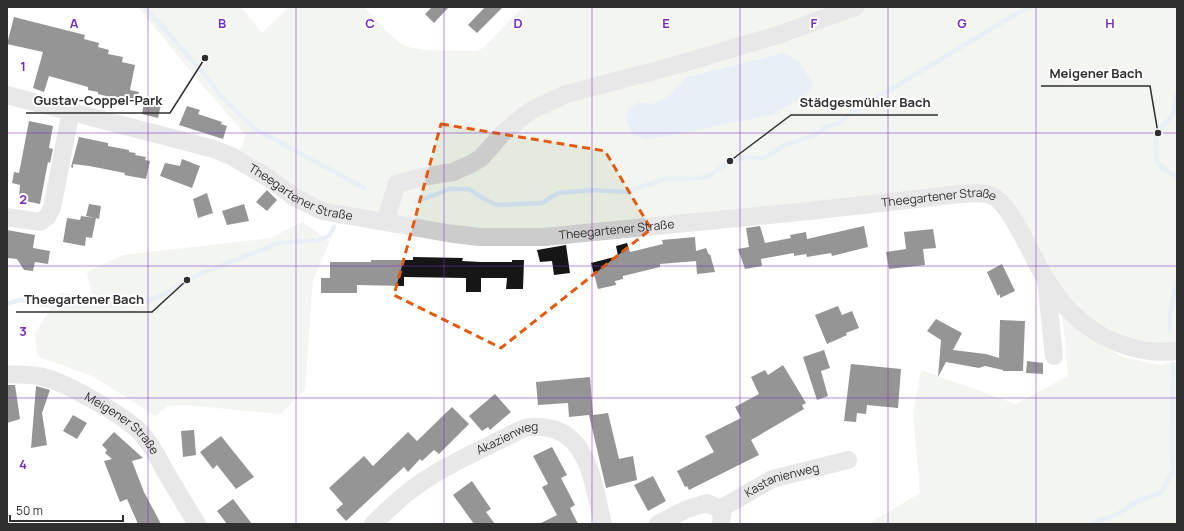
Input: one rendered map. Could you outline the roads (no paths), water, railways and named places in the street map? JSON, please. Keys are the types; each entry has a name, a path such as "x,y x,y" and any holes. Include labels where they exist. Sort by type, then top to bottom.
{"street":[{"path":"385,221 397,184 422,177 453,172 471,164 481,158 503,133 518,120 546,102 566,94 673,66 781,34 855,7"},
{"name":"Theegartener Straße","path":"7,95 214,149 233,157 268,178 294,197 322,211 362,219 385,221 447,233 479,237 544,237 974,193 990,195 996,197 1004,206 1027,243 1046,281 1075,316 1092,329 1121,344 1143,350 1166,353 1177,351"},
{"path":"7,217 40,222 47,217 52,208 72,111"},
{"path":"1046,281 1054,356"},
{"name":"Meigener Straße","path":"7,374 36,376 56,382 85,396 128,422 141,433 157,456 185,506 197,524"},
{"name":"Akazienweg","path":"373,524 392,506 422,482 445,468 520,430 538,426 561,432 574,441 580,449 588,466 603,524"},
{"name":"Kastanienweg","path":"720,517 772,479 848,460"},
{"path":"658,524 687,509 707,503 720,517"}],"water":[{"path":"784,53 798,60 813,84 809,93 772,115 647,140 633,135 626,119 628,109 639,102 652,104 667,98 687,77"}],"waterway":[{"path":"145,7 212,83 219,94 255,129 364,188"},
{"path":"416,202 450,189 469,189 484,199 497,205 542,203 558,193 593,190 626,192 665,179 707,177 730,161 745,157 766,157 783,146 815,135 827,126 837,124 851,113 1016,14 1031,7"},
{"path":"1177,93 1172,115 1158,132 1156,139 1157,161 1163,168 1177,177"},
{"path":"7,304 22,300 40,305 80,306 142,302 165,294 200,274 279,243 318,240 329,236 334,227"},
{"path":"1170,331 1170,313 1177,281"},
{"path":"1090,524 1118,514 1138,501 1161,493 1173,471 1173,364"}],"place":[{"name":"Gustav-Coppel-Park","path":"205,58"},
{"name":"Meigener Bach","path":"1158,133"},
{"name":"Städgesmühler Bach","path":"730,161"},
{"name":"Theegartener Bach","path":"187,280"}]}
